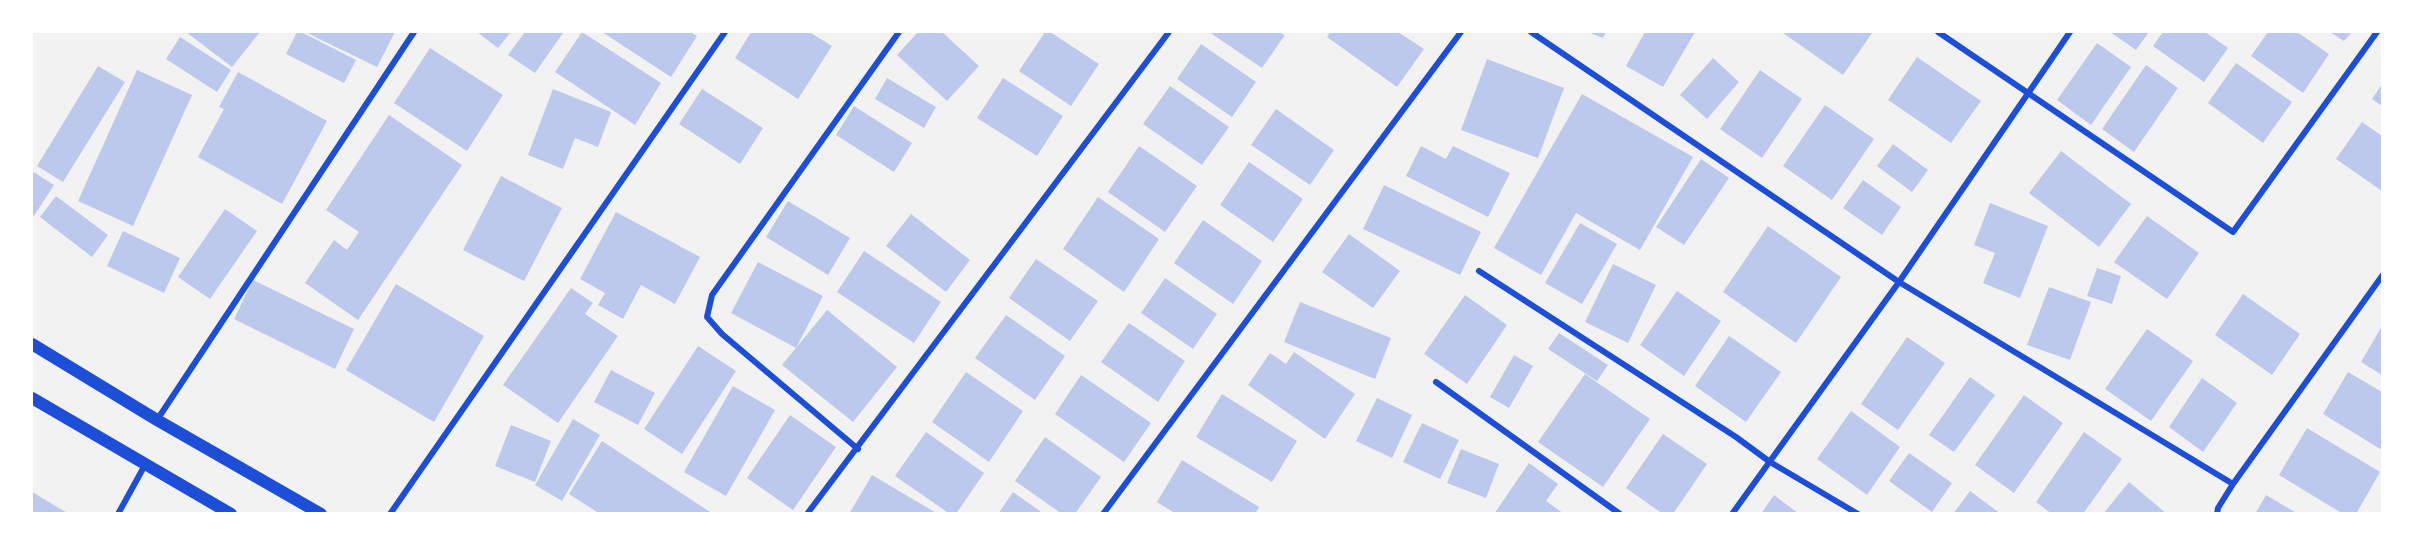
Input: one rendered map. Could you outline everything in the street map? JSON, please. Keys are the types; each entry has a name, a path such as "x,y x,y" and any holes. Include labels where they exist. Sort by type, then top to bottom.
{"main road":[{"path":"32,344 157,420 321,513"},
{"path":"32,398 231,513"}],"street":[{"path":"157,420 414,32"},
{"path":"390,513 725,32"},
{"path":"858,449 722,334 707,317 712,295 899,32"},
{"path":"807,513 858,449 1169,32"},
{"path":"1103,513 1461,32"},
{"path":"1531,32 1899,282 2233,484"},
{"path":"1938,32 2233,232 2377,32"},
{"path":"1732,513 1899,282 2070,32"},
{"path":"1479,271 1736,437 1770,462 1858,513"},
{"path":"2217,513 2233,484 2382,276"},
{"path":"1436,382 1620,513"},
{"path":"118,513 145,465"}],"building":[{"path":"186,32 260,32 232,67"},
{"path":"297,32 356,60 344,83 286,54"},
{"path":"305,32 395,32 377,67"},
{"path":"477,32 511,32 498,48"},
{"path":"525,32 563,33 535,73 508,55"},
{"path":"582,32 661,83 635,125 555,72"},
{"path":"602,32 690,32 697,36 671,77"},
{"path":"751,32 809,32 832,46 798,99 735,58"},
{"path":"918,32 942,32 979,66 947,101 897,55"},
{"path":"1045,32 1050,32 1099,64 1071,106 1019,71"},
{"path":"1209,32 1279,32 1285,35 1262,68"},
{"path":"1330,32 1398,32 1424,49 1397,87 1327,37"},
{"path":"1588,32 1606,32 1603,38"},
{"path":"1645,32 1695,32 1663,87 1626,66"},
{"path":"1784,32 1870,32 1872,33 1843,75"},
{"path":"2110,32 2149,32 2136,50"},
{"path":"2163,32 2205,32 2228,48 2204,82 2153,46"},
{"path":"2268,32 2297,32 2329,54 2303,93 2251,56"},
{"path":"2330,32 2352,32 2344,41"},
{"path":"180,37 231,70 217,92 166,59"},
{"path":"2097,43 2131,67 2091,125 2057,100"},
{"path":"1201,44 1256,82 1232,117 1177,79"},
{"path":"430,48 503,95 467,151 394,103"},
{"path":"1917,57 1981,101 1951,143 1888,100"},
{"path":"1713,58 1739,82 1707,119 1680,95"},
{"path":"1487,59 1564,88 1538,158 1461,130"},
{"path":"2236,63 2292,102 2263,143 2208,103"},
{"path":"2146,65 2178,88 2134,152 2102,129"},
{"path":"98,66 125,82 63,182 37,166"},
{"path":"137,70 192,95 133,226 78,201"},
{"path":"1760,70 1802,99 1762,158 1720,129"},
{"path":"238,72 327,121 282,204 198,157 224,109 219,107"},
{"path":"887,78 936,107 924,128 875,99"},
{"path":"1003,78 1063,116 1037,156 977,118"},
{"path":"2382,84 2382,106 2372,99"},
{"path":"1170,86 1229,127 1202,165 1143,124"},
{"path":"553,89 611,112 598,147 575,138 563,169 528,155"},
{"path":"702,89 763,128 740,164 679,124"},
{"path":"1582,94 1693,157 1640,250 1576,213 1541,275 1494,248"},
{"path":"1825,105 1874,139 1832,200 1783,166"},
{"path":"854,106 912,143 894,172 836,135"},
{"path":"1276,109 1334,150 1310,185 1251,145"},
{"path":"389,115 462,165 358,320 305,283 334,240 347,250 359,232 326,210"},
{"path":"2362,122 2382,136 2382,191 2336,159"},
{"path":"1893,144 1928,170 1912,192 1877,166"},
{"path":"1139,146 1197,186 1165,232 1108,192"},
{"path":"1421,146 1446,159 1453,146 1510,173 1488,217 1406,176"},
{"path":"2061,151 2131,204 2099,247 2029,193"},
{"path":"1701,159 1729,178 1684,245 1656,227"},
{"path":"1249,162 1303,199 1273,242 1220,205"},
{"path":"32,171 54,185 34,216 32,214"},
{"path":"501,176 562,208 524,281 463,250"},
{"path":"1863,180 1901,207 1882,235 1843,208"},
{"path":"1384,185 1481,232 1460,275 1363,229"},
{"path":"56,196 108,235 92,257 40,217"},
{"path":"1098,197 1159,239 1124,292 1063,249"},
{"path":"788,201 850,238 828,275 766,237"},
{"path":"1990,203 2048,226 2020,298 1983,283 1995,253 1974,245"},
{"path":"225,209 257,231 210,299 178,277"},
{"path":"616,212 700,257 675,304 641,285 623,319 598,305 605,293 580,279"},
{"path":"911,214 970,260 946,292 886,246"},
{"path":"2147,216 2199,253 2167,299 2114,262"},
{"path":"1203,220 1262,261 1233,304 1174,263"},
{"path":"1580,223 1617,244 1582,304 1545,283"},
{"path":"1768,226 1841,277 1796,343 1723,292"},
{"path":"123,231 180,258 164,293 107,266"},
{"path":"1349,234 1400,271 1373,308 1322,272"},
{"path":"864,251 941,302 914,343 837,292"},
{"path":"1036,259 1098,301 1070,341 1009,298"},
{"path":"758,262 823,296 796,348 731,313"},
{"path":"1613,264 1656,285 1628,343 1585,322"},
{"path":"2097,268 2121,276 2112,304 2087,296"},
{"path":"1165,278 1217,314 1193,349 1141,313"},
{"path":"253,280 354,329 335,369 234,319"},
{"path":"396,284 484,336 434,422 346,370"},
{"path":"2049,287 2091,302 2070,360 2027,345"},
{"path":"571,288 593,303 585,314 618,336 558,423 503,385"},
{"path":"1677,291 1721,321 1684,376 1640,345"},
{"path":"2243,294 2300,334 2272,375 2215,335"},
{"path":"1465,295 1507,325 1467,384 1424,354"},
{"path":"1300,302 1391,338 1375,379 1284,342"},
{"path":"827,310 897,367 853,422 782,365"},
{"path":"1006,315 1065,356 1035,400 975,358"},
{"path":"1129,323 1185,361 1158,402 1101,362"},
{"path":"2382,326 2382,375 2361,362"},
{"path":"2147,329 2193,361 2151,421 2105,389"},
{"path":"1559,333 1608,365 1597,381 1548,349"},
{"path":"1729,336 1781,372 1746,422 1695,386"},
{"path":"1907,337 1945,363 1898,430 1861,404"},
{"path":"698,346 736,371 682,454 644,429"},
{"path":"1294,352 1355,394 1325,439 1248,385 1270,353 1286,364"},
{"path":"1514,355 1533,366 1509,408 1490,397"},
{"path":"611,370 655,393 638,425 594,402"},
{"path":"966,372 1023,411 989,462 932,422"},
{"path":"2348,372 2382,392 2382,450 2323,414"},
{"path":"1585,374 1650,419 1603,487 1538,442"},
{"path":"1081,375 1151,423 1124,462 1055,414"},
{"path":"1970,377 1995,395 1954,452 1929,435"},
{"path":"2202,378 2237,403 2203,452 2169,427"},
{"path":"733,386 775,410 726,496 684,472"},
{"path":"1222,394 1297,441 1272,482 1196,437"},
{"path":"2024,395 2063,423 2014,493 1975,465"},
{"path":"1377,398 1412,415 1392,458 1356,441"},
{"path":"1851,411 1900,447 1867,495 1817,459"},
{"path":"790,415 836,447 793,510 747,478"},
{"path":"573,419 600,435 562,501 535,485"},
{"path":"1422,423 1459,440 1440,479 1403,462"},
{"path":"511,425 551,441 535,482 495,466"},
{"path":"2307,428 2380,472 2356,514 2343,514 2279,475"},
{"path":"926,432 984,473 956,514 950,514 895,476"},
{"path":"2084,432 2122,459 2083,514 2052,514 2036,502"},
{"path":"1663,434 1707,464 1673,514 1663,514 1626,488"},
{"path":"1045,437 1101,477 1075,514 1062,514 1015,481"},
{"path":"602,441 713,514 600,514 569,494"},
{"path":"1461,449 1499,464 1486,498 1447,483"},
{"path":"1909,453 1952,483 1932,512 1889,481"},
{"path":"1182,460 1259,507 1255,514 1176,514 1157,502"},
{"path":"1529,463 1558,484 1546,501 1564,514 1494,514"},
{"path":"872,475 938,514 849,514"},
{"path":"2129,482 2167,514 2103,514"},
{"path":"1970,491 2001,514 1953,514"},
{"path":"32,492 69,514 32,514"},
{"path":"1013,492 1044,514 998,514"},
{"path":"1774,495 1799,514 1761,514"},
{"path":"2266,495 2298,514 2255,514"}]}
